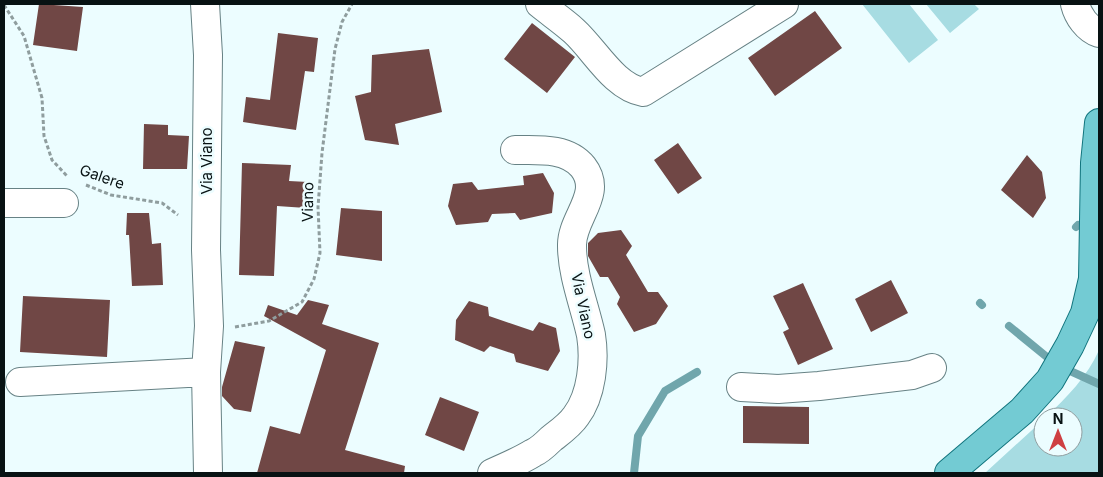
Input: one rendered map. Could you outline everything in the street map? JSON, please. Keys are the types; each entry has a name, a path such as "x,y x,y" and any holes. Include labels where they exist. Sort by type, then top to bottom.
{"main road":[{"path":"949,473 1022,411 1050,380 1070,346 1084,313 1093,279 1095,163 1099,124"}],"street":[{"name":"Via Viano","path":"205,4 208,55 206,250 209,326 206,372 208,473"},
{"path":"540,4 574,31 621,82 633,90 644,92 784,4"},
{"path":"1075,4 1082,20 1093,30 1099,32"},
{"name":"Via Viano","path":"492,473 534,453 561,432 577,416 584,403 591,379 593,362 591,337 574,266 572,245 578,219 589,198 589,180 583,167 575,160 556,151 515,150"},
{"path":"4,202 71,188"},
{"path":"741,387 778,389 886,388 912,375 932,368"},
{"path":"20,382 206,372"},
{"name":"Via Viano","path":"207,437 227,473"}],"path":[{"name":"Viano","path":"209,326 236,327 269,321 302,302 314,279 320,253 318,207 322,153 335,49 342,22 352,4"},
{"name":"Galere","path":"4,5 24,36 42,98 44,136 52,160 71,188 162,204 172,210 189,226 206,250"}],"shaded area":[{"path":"862,4 909,4 938,40 909,63"},
{"path":"926,4 974,4 979,9 950,33"},
{"path":"1099,350 1099,473 985,473 1033,429 1033,457 1083,457 1083,407 1056,407 1083,378"}],"building":[{"path":"39,4 83,7 77,51 33,45"},
{"path":"815,11 842,48 775,96 748,58"},
{"path":"532,23 575,57 547,93 504,59"},
{"path":"278,33 318,38 314,72 305,71 296,130 243,122 246,97 270,100"},
{"path":"429,49 442,112 395,124 399,145 365,140 355,96 371,92 372,55"},
{"path":"144,124 168,125 168,135 189,136 187,169 143,169"},
{"path":"678,143 702,178 678,194 654,160"},
{"path":"1027,155 1042,172 1046,198 1033,218 1001,190"},
{"path":"242,163 291,165 289,181 308,182 306,208 277,206 274,276 239,275"},
{"path":"543,173 554,193 552,213 520,220 515,213 492,214 488,222 456,225 448,206 453,184 472,182 478,190 524,185 523,176"},
{"path":"341,208 382,211 382,261 336,255"},
{"path":"127,213 149,213 152,244 161,243 163,285 132,286 129,235 126,235"},
{"path":"621,230 632,246 626,255 648,292 658,292 668,306 656,324 634,332 617,304 620,297 608,277 600,277 588,256 588,243 598,233"},
{"path":"891,280 908,313 871,332 855,299"},
{"path":"803,283 833,349 798,365 783,332 789,329 773,296"},
{"path":"23,296 110,300 107,357 20,352"},
{"path":"308,300 329,305 322,324 379,343 345,450 405,466 404,473 257,473 270,426 300,434 326,350 264,316 268,305 297,315"},
{"path":"469,301 488,307 489,316 533,331 539,322 556,328 560,351 548,371 516,362 514,354 490,346 484,352 455,340 456,320"},
{"path":"235,341 265,347 251,412 234,409 222,396 222,387"},
{"path":"440,397 479,412 464,451 425,435"},
{"path":"743,406 809,407 809,444 743,443"}],"waterway":[{"path":"1009,326 1053,362"},
{"path":"1068,370 1099,384"},
{"path":"634,473 638,436 665,391 697,372"}]}
